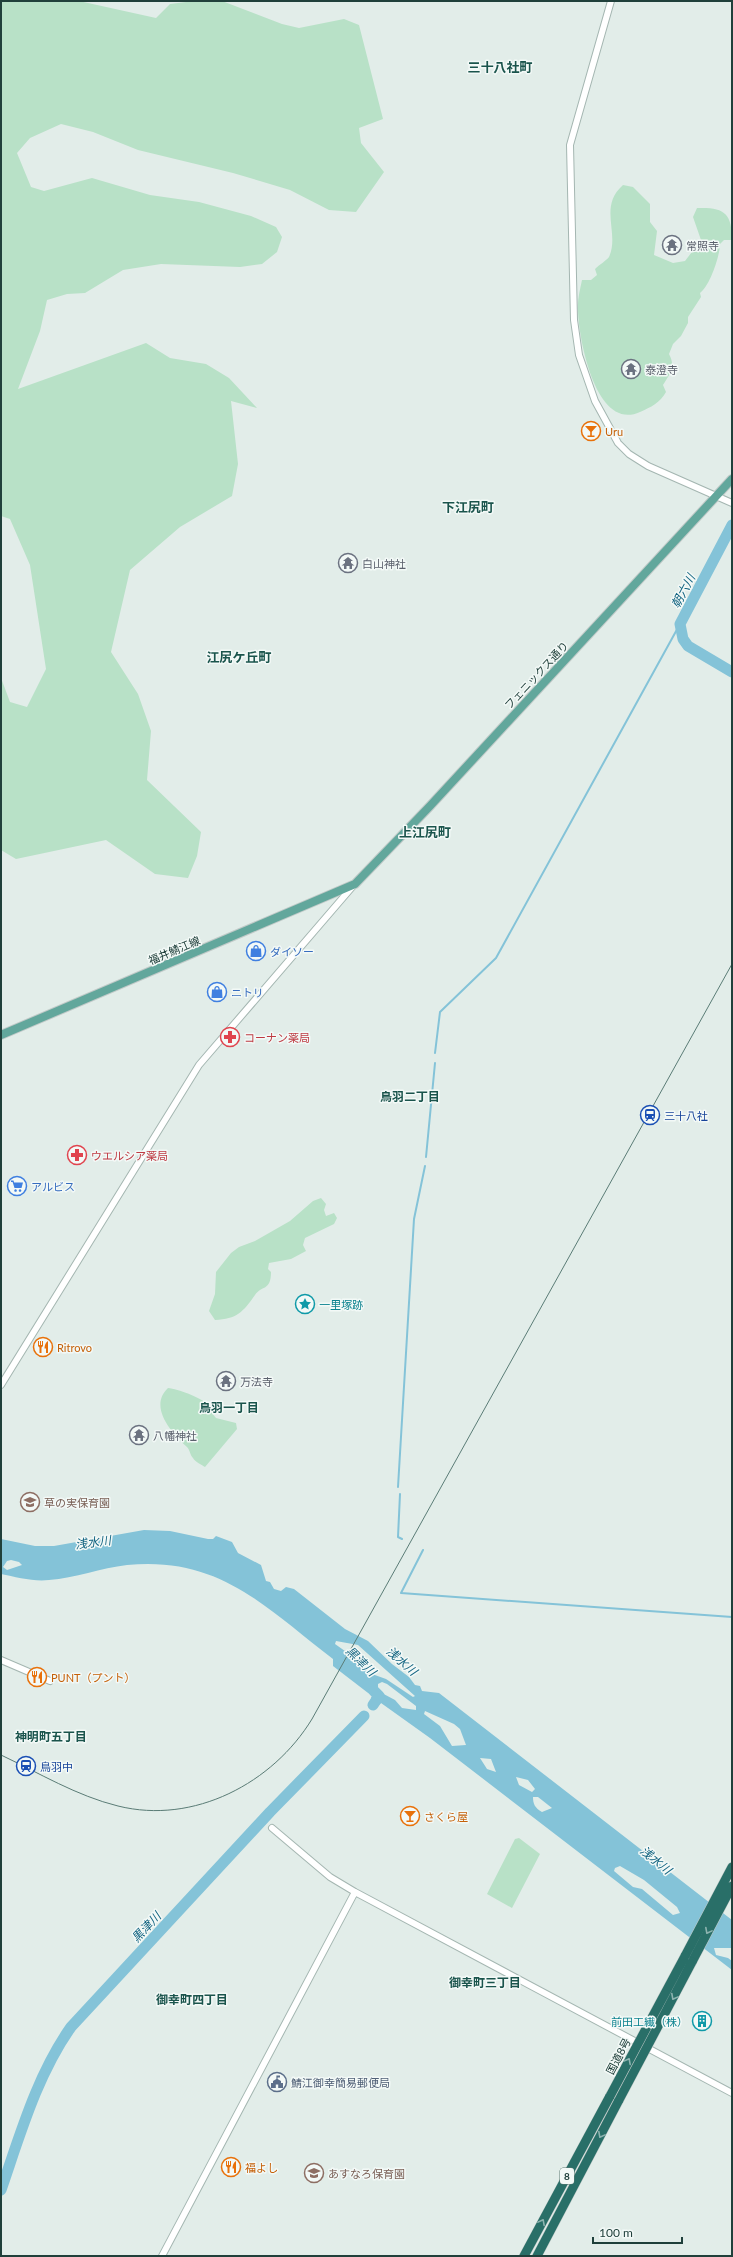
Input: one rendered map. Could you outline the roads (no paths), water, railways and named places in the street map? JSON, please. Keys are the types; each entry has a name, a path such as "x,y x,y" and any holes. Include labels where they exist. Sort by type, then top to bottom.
{"highway":[{"name":"国道8号","path":"537,2256 619,2100 721,1898 732,1867"},
{"name":"国道8号","path":"524,2256 610,2096 721,1898 732,1886"}],"main road":[{"name":"フェニックス通り","path":"355,884 430,806 732,479"},
{"name":"福井鯖江線","path":"1,1034 355,884"}],"street":[{"path":"611,1 570,145 574,320 579,355 595,401 618,443 629,454 648,466 732,503"},
{"path":"1,1385 199,1065 355,884"},
{"path":"1,1660 50,1681"},
{"path":"272,1828 330,1877 355,1892 732,2093"},
{"path":"162,2256 355,1892"}],"water":[{"name":"浅水川","path":"144,1530 170,1531 208,1539 213,1539 216,1536 232,1542 238,1553 261,1565 266,1581 270,1582 274,1589 281,1591 286,1587 294,1589 345,1629 368,1641 392,1664 409,1677 415,1685 420,1686 422,1691 439,1693 732,1920 732,1948 714,1948 716,1955 728,1958 732,1961 732,1970 430,1738 381,1703 379,1705 371,1698 372,1696 333,1666 333,1659 285,1621 239,1589 215,1577 189,1569 160,1564 127,1565 59,1579 25,1579 1,1574 1,1539 35,1546 54,1546","holes":["11,1560 19,1562 22,1565 7,1570 3,1567 7,1561","336,1641 358,1645 415,1696 413,1697 386,1679 372,1674 352,1656 335,1644","382,1682 387,1684 416,1706 416,1710 402,1708 395,1700 378,1691 378,1684","425,1711 454,1724 460,1729 466,1745 452,1746 440,1726 424,1714","480,1758 491,1759 496,1772 487,1769","516,1777 528,1780 535,1789 532,1792 519,1785","533,1797 538,1797 552,1808 542,1812 533,1802","620,1866 644,1880 677,1907 680,1913 673,1915 642,1889 633,1887 614,1871 615,1868"]}],"waterway":[{"name":"朝六川","path":"732,525 680,624 683,639 688,646 732,672"},
{"path":"435,1053 440,1012 496,958 680,624"},
{"path":"426,1157 435,1063"},
{"path":"398,1487 414,1219 425,1166"},
{"path":"400,1494 398,1537 402,1539"},
{"path":"423,1550 401,1593 732,1617"},
{"name":"黒津川","path":"373,1705 379,1696 374,1691"},
{"name":"黒津川","path":"1,2190 30,2106 39,2085 48,2065 71,2027 270,1812 364,1716"}],"tram line":[{"path":"1,1755 58,1784 103,1802 118,1806 147,1810 175,1809 202,1804 229,1794 254,1780 276,1762 296,1742 312,1719 732,964"}],"place":[{"name":"常照寺","path":"672,245"},
{"name":"泰澄寺","path":"631,369"},
{"name":"Uru","path":"591,431"},
{"name":"白山神社","path":"348,563"},
{"name":"ダイソー","path":"256,951"},
{"name":"ニトリ","path":"217,992"},
{"name":"コーナン薬局","path":"230,1037"},
{"name":"三十八社","path":"650,1115"},
{"name":"ウエルシア薬局","path":"77,1155"},
{"name":"アルビス","path":"17,1186"},
{"name":"一里塚跡","path":"305,1304"},
{"name":"Ritrovo","path":"43,1347"},
{"name":"万法寺","path":"226,1381"},
{"name":"八幡神社","path":"139,1435"},
{"name":"草の実保育園","path":"30,1502"},
{"name":"PUNT（プント）","path":"37,1677"},
{"name":"鳥羽中","path":"26,1766"},
{"name":"さくら屋","path":"410,1816"},
{"name":"前田工繊（株）","path":"702,2021"},
{"name":"鯖江御幸簡易郵便局","path":"277,2082"},
{"name":"福よし","path":"231,2167"},
{"name":"あすなろ保育園","path":"314,2173"}],"district":[{"name":"三十八社町","path":"500,67"},
{"name":"下江尻町","path":"468,507"},
{"name":"江尻ケ丘町","path":"239,657"},
{"name":"上江尻町","path":"425,832"},
{"name":"鳥羽二丁目","path":"410,1096"},
{"name":"鳥羽一丁目","path":"229,1407"},
{"name":"神明町五丁目","path":"51,1736"},
{"name":"御幸町三丁目","path":"485,1982"},
{"name":"御幸町四丁目","path":"192,1999"}]}
